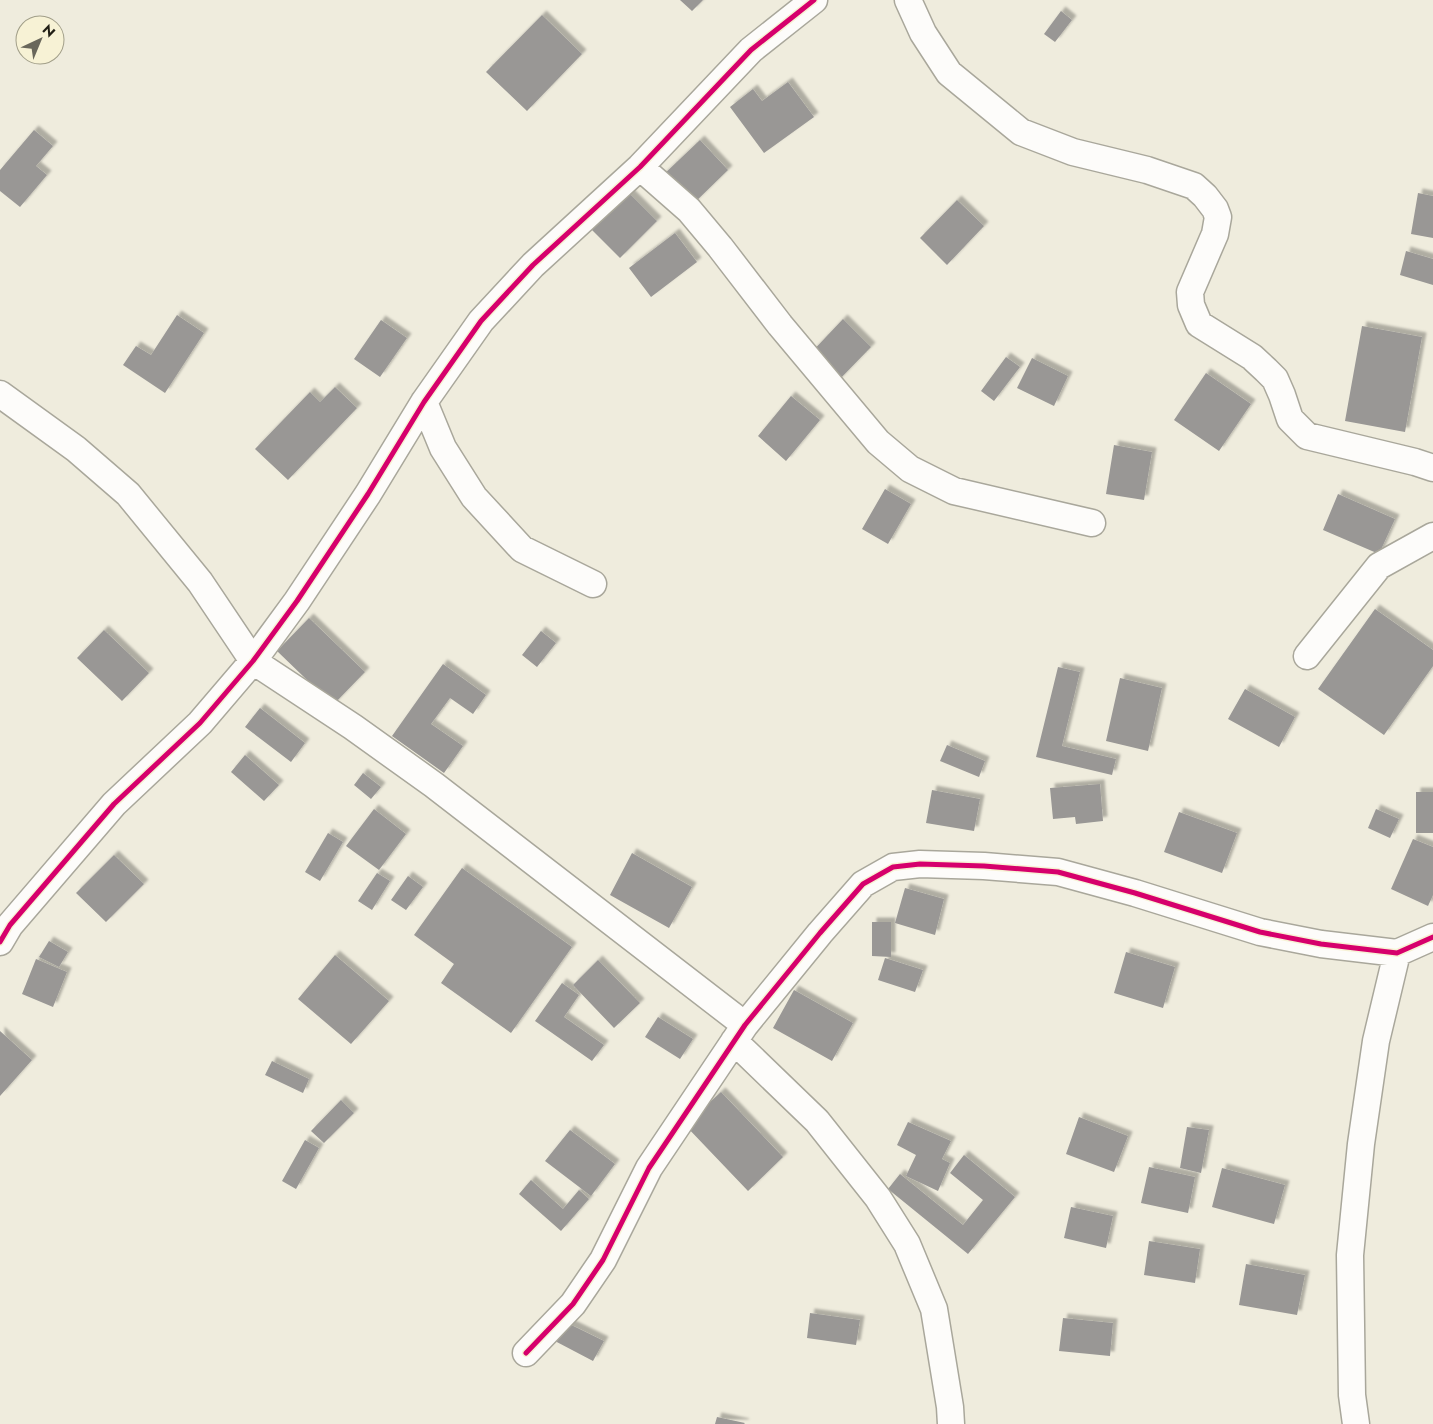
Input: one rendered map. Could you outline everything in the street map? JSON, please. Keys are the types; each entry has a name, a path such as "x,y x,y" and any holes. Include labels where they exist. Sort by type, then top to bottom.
{"street":[{"path":"0,942 10,925 114,804 200,723 253,661 303,593 368,494 424,402 481,321 533,265 640,168 751,50 814,0"},
{"path":"908,0 923,33 949,73 1021,132 1073,152 1147,170 1194,186 1205,196 1215,209 1218,218 1215,234 1190,292 1191,305 1199,324 1252,357 1275,379 1290,419 1307,436 1433,468"},
{"path":"640,168 689,210 780,325 878,442 910,469 954,491 1092,523"},
{"path":"0,394 76,450 128,494 200,582 253,661 352,727 434,785 740,1033 817,1120 878,1198 907,1244 934,1310 950,1407 951,1424"},
{"path":"424,402 443,448 474,497 522,549 593,584"},
{"path":"1307,656 1379,566 1433,536"},
{"path":"526,1353 573,1304 603,1260 650,1168 740,1033 820,933 863,884 893,867 920,864 984,866 1058,872 1135,893 1260,932 1321,944 1397,953 1433,936"},
{"path":"1356,1424 1352,1395 1350,1255 1361,1144 1376,1042 1397,953"}],"building":[{"path":"680,0 703,0 692,11"},
{"path":"1061,11 1072,20 1055,42 1044,34"},
{"path":"542,15 582,54 527,111 486,72"},
{"path":"788,82 814,117 764,153 730,107 753,89 762,101"},
{"path":"34,130 53,146 36,166 47,175 20,207 0,191 0,170"},
{"path":"700,140 728,170 689,208 660,178"},
{"path":"628,192 657,221 620,258 591,229"},
{"path":"1418,193 1433,196 1433,238 1411,234"},
{"path":"957,200 984,226 947,265 920,238"},
{"path":"675,233 697,262 651,297 629,268"},
{"path":"1406,251 1433,259 1433,285 1400,275"},
{"path":"177,315 204,333 165,393 123,365 136,346 151,355"},
{"path":"843,319 871,347 836,383 808,356"},
{"path":"381,320 407,338 380,377 354,359"},
{"path":"1362,326 1422,337 1405,432 1345,421"},
{"path":"1006,357 1020,367 994,401 981,391"},
{"path":"1032,358 1068,376 1054,406 1017,388"},
{"path":"1206,373 1251,404 1219,451 1174,420"},
{"path":"335,387 357,408 288,480 255,449 310,392 320,402"},
{"path":"791,396 820,420 786,461 758,436"},
{"path":"1114,445 1152,452 1144,500 1106,494"},
{"path":"885,489 911,504 888,544 862,529"},
{"path":"1338,494 1395,519 1379,554 1323,530"},
{"path":"1375,609 1433,650 1433,666 1384,735 1318,689"},
{"path":"309,618 365,672 333,705 277,651"},
{"path":"104,630 149,673 122,701 77,658"},
{"path":"541,631 556,643 537,667 522,655"},
{"path":"443,664 486,695 473,714 450,698 431,724 463,746 444,773 392,736"},
{"path":"1058,667 1080,672 1062,746 1116,759 1112,775 1036,757"},
{"path":"1120,678 1162,688 1148,751 1106,741"},
{"path":"1245,689 1295,717 1279,747 1228,719"},
{"path":"260,708 305,743 291,762 245,727"},
{"path":"947,745 985,761 979,777 940,761"},
{"path":"245,755 279,785 264,801 231,772"},
{"path":"363,773 381,787 371,799 354,785"},
{"path":"1100,784 1103,821 1076,824 1075,817 1053,819 1050,788"},
{"path":"932,790 980,799 974,831 926,823"},
{"path":"1416,792 1433,792 1433,833 1416,833"},
{"path":"374,809 406,834 379,870 346,846"},
{"path":"1376,809 1399,819 1390,838 1368,828"},
{"path":"1179,812 1237,833 1222,873 1164,852"},
{"path":"328,833 343,842 320,881 305,872"},
{"path":"1413,839 1433,847 1433,895 1428,906 1391,889"},
{"path":"632,853 692,887 669,928 610,895"},
{"path":"114,855 144,884 106,922 76,893"},
{"path":"462,868 572,947 511,1033 441,983 454,964 414,935"},
{"path":"377,873 390,881 372,910 358,901"},
{"path":"408,876 423,887 406,910 391,900"},
{"path":"905,888 944,899 935,935 895,923"},
{"path":"872,922 891,922 891,957 872,956"},
{"path":"49,941 68,952 59,967 39,957"},
{"path":"1126,952 1175,967 1163,1008 1114,993"},
{"path":"335,955 389,1001 351,1044 298,999"},
{"path":"885,958 923,970 915,992 878,980"},
{"path":"36,959 67,972 53,1007 22,994"},
{"path":"598,960 640,1003 614,1028 573,985"},
{"path":"562,983 579,995 564,1017 604,1045 592,1061 535,1021"},
{"path":"794,990 853,1023 832,1061 773,1028"},
{"path":"658,1017 693,1039 680,1059 645,1037"},
{"path":"0,1031 32,1060 0,1096"},
{"path":"272,1061 309,1079 303,1093 265,1075"},
{"path":"721,1092 783,1157 748,1191 685,1125"},
{"path":"341,1100 354,1113 324,1143 311,1131"},
{"path":"1079,1117 1128,1136 1114,1172 1066,1154"},
{"path":"908,1122 951,1141 942,1159 950,1163 938,1191 906,1176 916,1155 897,1145"},
{"path":"1187,1127 1209,1130 1201,1173 1180,1168"},
{"path":"570,1130 615,1164 591,1196 545,1161"},
{"path":"305,1140 319,1148 296,1189 282,1181"},
{"path":"964,1155 1015,1197 968,1254 888,1189 900,1174 963,1225 983,1200 950,1173"},
{"path":"1149,1167 1195,1177 1188,1213 1141,1203"},
{"path":"1222,1168 1285,1185 1274,1224 1212,1207"},
{"path":"531,1180 563,1209 579,1190 589,1199 561,1231 519,1194"},
{"path":"1071,1207 1113,1216 1106,1248 1064,1238"},
{"path":"1149,1241 1200,1249 1195,1283 1144,1275"},
{"path":"1246,1264 1305,1275 1297,1315 1239,1305"},
{"path":"810,1313 860,1320 856,1345 807,1338"},
{"path":"1063,1318 1113,1323 1110,1356 1059,1351"},
{"path":"563,1321 604,1341 593,1361 553,1340"},
{"path":"717,1417 745,1423 715,1424"}],"cycle path":[{"path":"0,942 10,925 114,804 200,723 253,661 297,601 368,494 424,402 481,321 533,265 640,167 751,50 814,0"},
{"path":"526,1353 573,1304 603,1260 649,1168 745,1025 820,933 863,884 893,867 920,864 984,866 1058,872 1135,893 1260,932 1321,944 1397,953 1433,937"}]}
